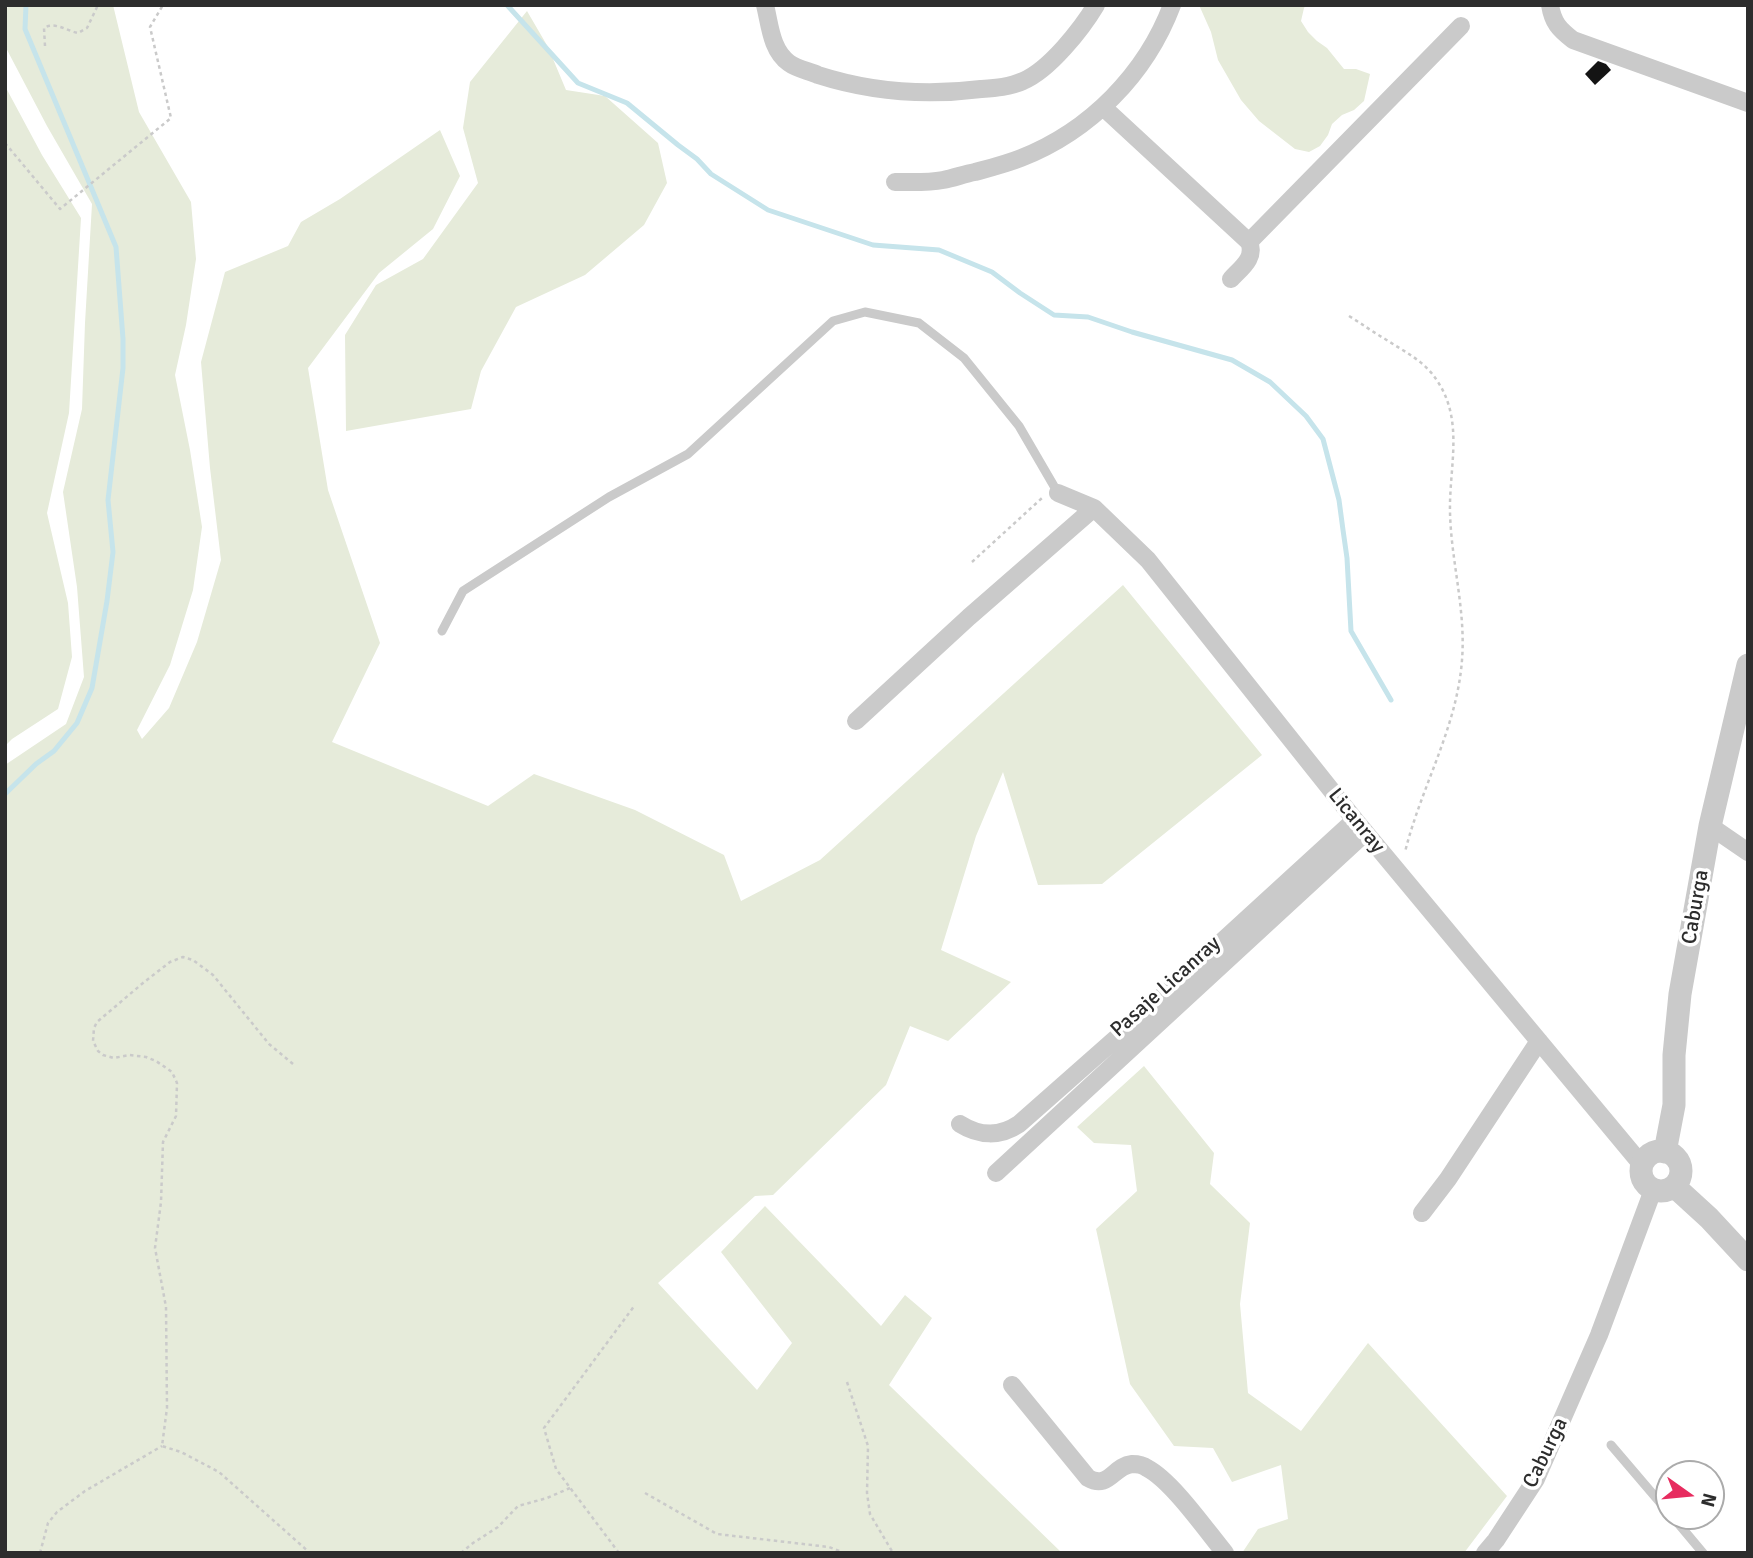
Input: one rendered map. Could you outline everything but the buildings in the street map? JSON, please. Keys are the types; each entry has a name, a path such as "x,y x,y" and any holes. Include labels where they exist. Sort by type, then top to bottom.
{"street":[{"path":"765,5 775,47 787,62 799,68 845,84 890,91 963,92 1001,87 1034,75 1074,36 1096,5"},
{"path":"895,182 943,180 998,166 1065,136 1103,107 1134,74 1158,36 1172,5"},
{"path":"1550,5 1559,29 1573,40 1748,103"},
{"path":"1249,242 1461,26"},
{"path":"1103,107 1249,242 1252,250 1250,258 1231,279"},
{"name":"Licanray","path":"1058,493 1094,508 1148,559 1360,827 1642,1165"},
{"path":"856,721 968,617 1094,508"},
{"name":"Caburga","path":"1485,1553 1536,1479 1663,1188 1680,1176 1679,1164 1671,1154 1665,1152 1674,1105 1680,994 1710,826 1744,699 1748,665"},
{"path":"1710,826 1748,852"},
{"path":"960,1124 987,1134 1006,1131 1019,1124 1360,827"},
{"name":"Pasaje Licanray","path":"996,1173 1360,827"},
{"path":"1422,1213 1448,1179 1539,1041"},
{"path":"1665,1152 1654,1153 1642,1165 1644,1182 1663,1188 1710,1218 1748,1260"},
{"path":"1012,1385 1088,1478 1102,1482 1133,1464 1149,1468 1170,1486 1225,1553"}],"lane":[{"path":"442,631 463,590 609,497 688,454 833,321 865,312 919,323 964,358 1019,426 1058,493"},
{"path":"1611,1445 1655,1496"},
{"path":"1684,1530 1703,1553"}],"path":[{"path":"45,46 44,28 53,24 78,33 87,28 98,5"},
{"path":"5,143 60,209 171,118 150,27 163,5"},
{"path":"1349,316 1410,354 1430,371 1445,394 1454,433 1450,512 1462,622 1461,674 1450,725 1428,779 1407,844 1400,873 1403,879"},
{"path":"972,562 1044,497 1058,493"},
{"path":"162,1446 167,1408 166,1307 155,1248 161,1202 163,1142 176,1116 177,1083 172,1072 156,1060 129,1055 114,1058 103,1055 93,1041 94,1028 97,1022 143,983 170,962 183,957 193,960 213,975 268,1044 293,1064"},
{"path":"619,1553 556,1469 544,1428 635,1305"},
{"path":"847,1382 868,1446 867,1493 870,1514 893,1553"},
{"path":"40,1553 48,1523 57,1512 85,1491 162,1446 181,1452 219,1472 310,1553"},
{"path":"461,1553 498,1527 518,1506 570,1488"},
{"path":"645,1493 717,1534 829,1547 845,1553"}],"green space":[{"path":"8,5 113,5 139,112 191,202 196,259 175,375 202,527 193,590 170,665 137,730 142,739 169,708 197,642 221,560 201,362 225,272 288,246 301,222 340,199 440,130 460,176 433,229 379,273 308,368 328,490 380,643 332,742 488,806 534,774 635,810 724,855 741,901 820,860 1123,585 1262,755 1102,884 1038,885 1003,772 976,836 941,950 1011,982 948,1041 910,1026 886,1085 773,1195 755,1196 658,1283 757,1390 792,1343 721,1252 765,1206 881,1326 905,1295 932,1318 889,1385 1062,1553 5,1553 5,765 66,724 84,677 77,587 63,492 82,409 92,204 5,46 5,16"},
{"path":"1199,5 1306,5 1301,21 1308,32 1327,48 1344,69 1356,69 1370,74 1364,101 1332,124 1320,146 1309,152 1295,149 1259,121 1241,100 1218,60 1211,32"},
{"path":"527,11 548,47 566,90 605,96 658,143 667,183 644,225 585,275 516,307 481,371 471,409 346,431 345,335 376,285 423,259 478,183 463,128 470,82"},
{"path":"5,86 42,155 81,218 69,413 47,513 68,603 72,657 58,709 5,746"},
{"path":"1144,1066 1214,1153 1210,1184 1250,1223 1240,1304 1248,1393 1301,1431 1368,1343 1507,1496 1464,1553 1242,1553 1258,1529 1288,1519 1281,1465 1232,1482 1213,1448 1174,1446 1130,1384 1096,1229 1137,1191 1131,1145 1094,1143 1077,1127"}],"waterway":[{"path":"5,794 36,764 54,751 77,723 92,688 113,552 108,500 123,368 116,247 25,29 26,5"},
{"path":"507,5 578,83 627,103 697,159 711,174 768,210 873,245 939,250 992,272 1054,315 1088,317 1232,360 1270,382 1306,416 1323,439 1339,500 1347,558 1351,631 1391,700"}]}
